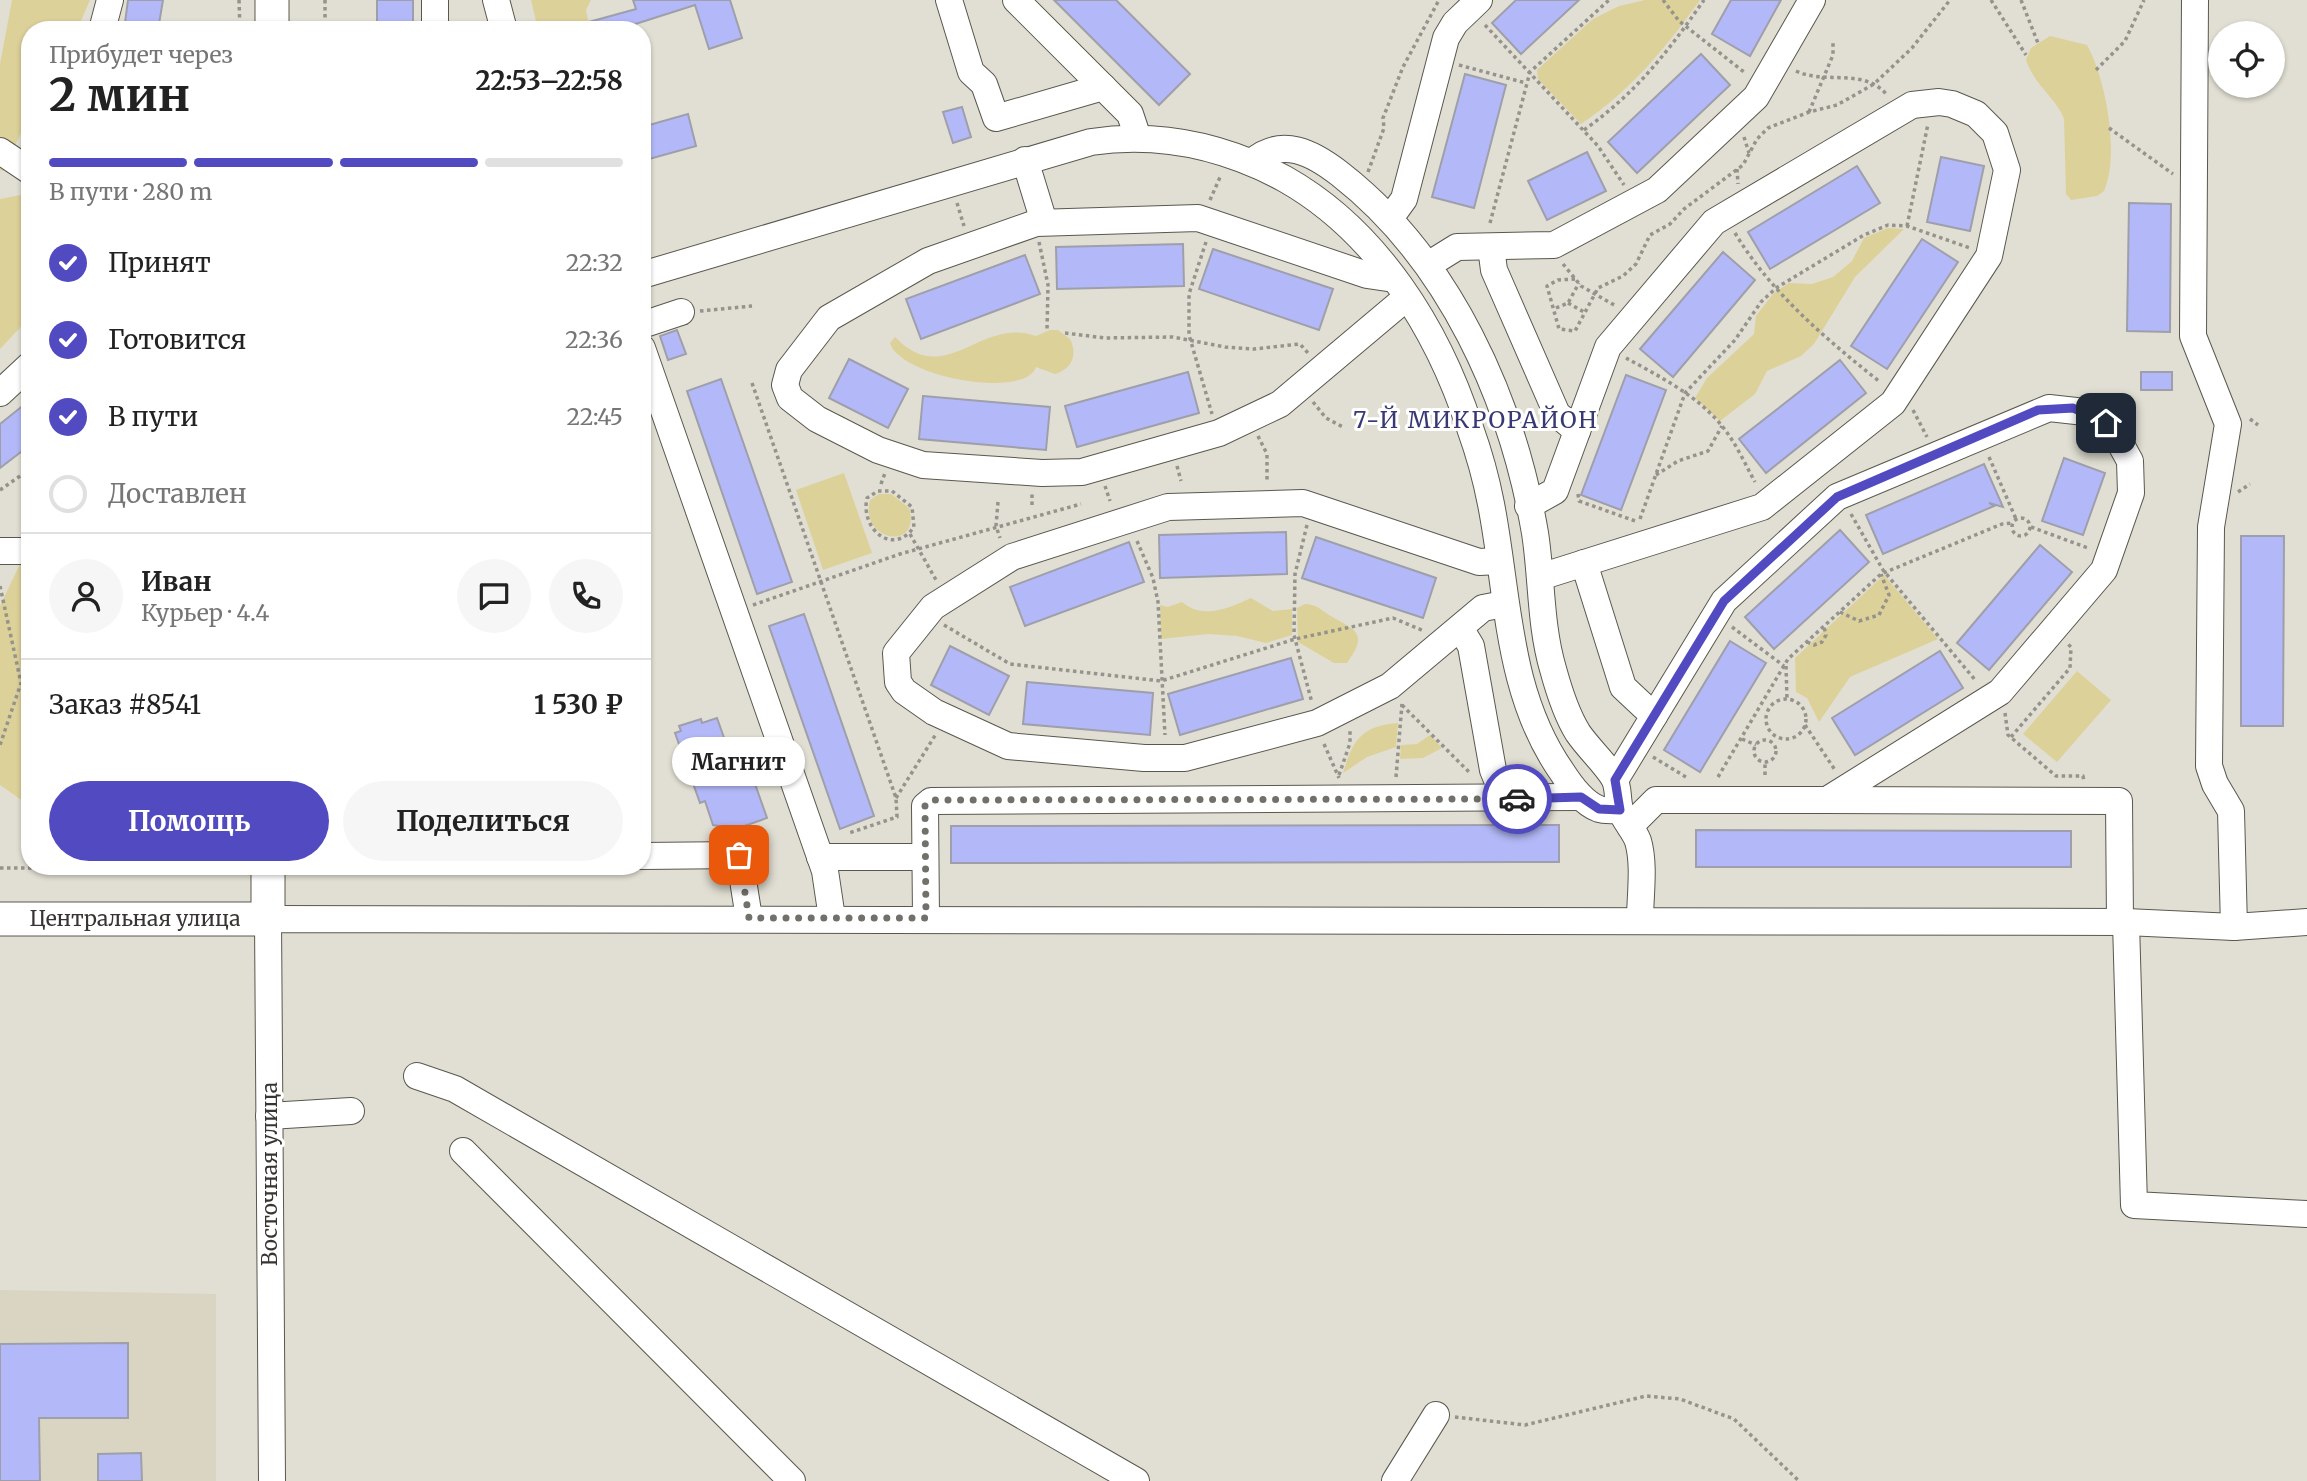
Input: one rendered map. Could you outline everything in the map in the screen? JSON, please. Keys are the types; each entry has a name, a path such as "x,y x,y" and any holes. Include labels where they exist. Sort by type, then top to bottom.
{"main road":[{"path":"272,0 272,21"},
{"name":"Восточная улица","path":"268,875 268,919"},
{"name":"Центральная улица","path":"0,919 268,919"}],"street":[{"path":"104,21 110,0"},
{"path":"435,0 435,21"},
{"path":"496,0 502,21"},
{"path":"949,0 971,72 984,84 996,118 1103,87"},
{"path":"1016,0 1132,116 1138,138"},
{"path":"1428,265 1457,247 1491,235 1554,245 1657,190 1756,97 1812,0"},
{"path":"2195,0 2194,344 2228,424 2211,527 2209,766 2215,784 2231,811 2234,927"},
{"path":"1391,217 1404,199 1450,30 1478,8"},
{"path":"1528,506 1555,491 1608,347 1714,222 1898,112 1925,102 1952,104 1976,114 1995,133 2006,157 2007,170 1990,255 1898,396 1762,507 1540,577"},
{"path":"651,272 1091,142 1138,138 1180,141 1252,162 1310,194 1348,223 1400,288 1447,370 1470,425 1492,505 1504,604 1514,657 1530,710 1556,764 1581,797 1599,809 1625,818 1656,800 1837,794 2115,800 2120,806 2134,1205 2307,1214"},
{"path":"1252,162 1262,153 1280,147 1298,149 1321,160 1391,217 1428,265 1470,340 1497,398 1528,506 1540,577 1543,619 1562,698 1577,730 1615,780 1625,818 1640,850 1640,920"},
{"path":"0,151 21,165"},
{"path":"1025,160 1040,223"},
{"path":"1198,218 1400,288 1280,404 1219,433 1082,472 1042,473 923,465 878,450 817,419 790,398 785,377 829,317 928,261 1040,223 1198,218"},
{"path":"1491,235 1494,270 1557,414 1577,432"},
{"path":"651,322 681,312"},
{"path":"0,393 21,373"},
{"path":"651,374 818,851 832,918"},
{"path":"1615,780 1724,601 1838,497 2038,410 2061,407 2096,416 2121,441 2132,472 2131,493 2104,570 2000,692 1837,794"},
{"path":"1499,561 1479,562 1312,506 1268,504 1168,507 1012,557 942,610 933,607 898,649 896,658 900,687 946,718 1008,746 1185,758 1317,723 1343,710 1396,695 1460,628 1483,608 1504,604"},
{"path":"0,551 21,551"},
{"path":"1584,563 1623,687 1654,716"},
{"path":"1460,628 1471,646 1493,770 1505,799"},
{"path":"926,918 925,806 932,800 1339,787 1396,800 1581,797"},
{"path":"818,851 925,857"},
{"path":"651,856 739,855 749,918"},
{"path":"268,919 1640,920 2123,922 2234,927 2307,922"},
{"name":"Восточная улица","path":"268,919 272,1481"},
{"path":"417,1076 455,1090 1136,1481"},
{"path":"269,1116 351,1111"},
{"path":"463,1150 792,1481"},
{"path":"1395,1481 1436,1415"}],"path":[{"path":"239,0 240,21"},
{"path":"325,0 325,21"},
{"path":"1365,176 1404,67 1439,0"},
{"path":"1491,235 1530,72 1609,0"},
{"path":"1663,0 1686,26 1762,87"},
{"path":"1584,130 1621,104 1686,26 1704,0"},
{"path":"1574,279 1558,279 1547,286 1549,302 1556,308 1559,329 1570,332 1580,325 1594,294 1636,264 1650,235 1670,224 1684,208 1743,165 1757,139 1768,128 1809,112 1837,105 1874,84 1912,48 1950,0"},
{"path":"1991,0 2026,55"},
{"path":"2021,0 2038,43"},
{"path":"2096,70 2125,41 2144,0"},
{"path":"1478,8 1530,72 1598,146 1634,202"},
{"path":"1809,112 1824,78 1833,40"},
{"path":"1440,61 1527,83"},
{"path":"1776,62 1805,76 1849,77 1874,84 1886,92 1898,112"},
{"path":"1907,226 1930,112"},
{"path":"2109,128 2183,181 2194,181"},
{"path":"1214,422 1191,340 1189,295 1208,234 1209,200 1220,176"},
{"path":"1040,223 1048,285 1047,331"},
{"path":"1730,225 1751,259 1798,314 1915,412 1936,454"},
{"path":"1577,490 1579,501 1640,521 1685,393 1735,340 1762,302 1776,288 1871,232 1888,225 1907,226 1990,255"},
{"path":"1554,245 1566,271 1574,279 1594,294 1636,315"},
{"path":"1556,308 1568,303 1579,283"},
{"path":"1568,303 1585,313"},
{"path":"681,312 752,306"},
{"path":"1065,333 1105,338 1191,340 1254,349 1300,344 1314,360"},
{"path":"1618,353 1685,393 1722,426 1755,482"},
{"path":"752,383 896,798 897,817 818,851"},
{"path":"1300,387 1326,418 1343,427"},
{"path":"1248,419 1267,454 1268,504"},
{"path":"1655,477 1678,461 1708,451 1722,426"},
{"path":"1984,445 2015,521 2013,531 2019,536 2027,534 2031,527"},
{"path":"0,490 21,475"},
{"path":"892,490 912,507 914,527 910,534 898,540 885,539 873,530 866,519 867,498 878,491 892,490"},
{"path":"1838,497 1883,573 2007,715 2011,737 2056,776 2083,776 2087,800"},
{"path":"734,611 918,549 1082,504"},
{"path":"1312,506 1294,574 1295,639 1317,723 1339,787"},
{"path":"1714,783 1785,665 1883,573 2002,524 2027,519 2031,527 2109,555"},
{"path":"1128,520 1153,578 1158,601 1166,758"},
{"path":"910,534 942,610 1010,664 1161,681 1295,639 1393,618 1418,626 1430,637"},
{"path":"1839,612 1859,621 1879,615 1889,595 1883,573"},
{"path":"0,586 21,683 0,745"},
{"path":"1724,622 1785,665"},
{"path":"1807,642 1814,645 1822,642 1826,635 1824,626"},
{"path":"2011,737 2070,667 2071,647 2052,631"},
{"path":"1785,665 1787,699"},
{"path":"1396,695 1474,777 1474,799"},
{"path":"1396,695 1396,800"},
{"path":"1776,736 1767,725 1769,708 1776,701 1787,699 1801,706 1805,725 1837,794"},
{"path":"1762,704 1769,708"},
{"path":"1339,787 1350,743 1350,729 1343,710"},
{"path":"896,798 946,718"},
{"path":"1776,736 1796,736 1805,725"},
{"path":"1765,762 1775,756 1772,743 1776,736"},
{"path":"1741,739 1756,745"},
{"path":"1765,762 1755,756 1756,745 1762,740 1772,743"},
{"path":"1765,762 1765,775"},
{"path":"0,868 21,868"},
{"path":"1436,1415 1525,1425 1646,1396 1680,1399 1734,1419 1799,1481"}],"shaded area":[{"path":"12,0 90,0 81,21 21,21 21,133 3,171 0,170 0,64"},
{"path":"531,0 591,0 586,10 588,21 536,21"},
{"path":"1645,0 1700,0 1646,68 1616,97 1581,124 1538,79 1537,70 1593,19 1619,6"},
{"path":"2050,36 2087,45 2100,77 2109,117 2111,158 2104,191 2097,196 2071,200 2066,194 2064,119 2034,77 2026,60 2031,48"},
{"path":"21,195 21,327 0,349 0,199"},
{"path":"1888,228 1904,229 1855,277 1814,344 1801,356 1767,371 1755,394 1720,421 1695,398 1707,378 1754,334 1756,316 1773,294 1789,283 1812,284 1833,277 1852,261 1864,238"},
{"path":"1050,330 1058,330 1070,339 1073,356 1066,369 1055,374 1036,367 1027,377 1010,382 988,383 938,374 915,366 899,355 890,343 895,337 913,351 931,356 947,355 998,335 1016,332 1036,336"},
{"path":"844,473 872,553 823,570 796,490"},
{"path":"879,494 891,494 909,508 911,522 907,531 899,536 881,533 873,525 869,514 870,500"},
{"path":"21,562 21,800 0,785 0,606"},
{"path":"1884,575 1938,639 1850,677 1819,722 1807,698 1796,692 1795,658"},
{"path":"1251,598 1273,611 1292,609 1292,635 1266,643 1237,636 1208,634 1161,639 1160,605 1168,607 1182,602 1207,611 1225,608"},
{"path":"1305,604 1318,607 1356,632 1358,644 1347,663 1334,663 1298,642 1297,608"},
{"path":"2077,671 2111,700 2057,762 2023,734"},
{"path":"1398,723 1396,747 1367,757 1343,773 1360,737 1375,727"},
{"path":"1430,735 1442,748 1423,758 1400,759 1401,745 1417,744"},
{"path":"0,1290 216,1294 216,1481 0,1481"}],"building":[{"path":"128,0 163,0 160,21 125,21"},
{"path":"377,0 413,0 413,21 377,21"},
{"path":"633,0 730,0 742,38 709,49 695,5 645,21 592,21 636,9"},
{"path":"1054,0 1116,0 1190,74 1159,105"},
{"path":"1516,0 1579,0 1521,54 1492,23"},
{"path":"1731,0 1781,0 1750,56 1712,34"},
{"path":"1701,54 1730,85 1637,173 1608,142"},
{"path":"1465,74 1506,85 1474,208 1432,197"},
{"path":"962,107 971,137 953,143 943,112"},
{"path":"688,114 696,146 651,158 651,124"},
{"path":"1587,152 1606,191 1547,220 1528,181"},
{"path":"1941,157 1984,166 1970,231 1927,222"},
{"path":"1857,166 1880,203 1770,269 1748,232"},
{"path":"2129,203 2171,204 2170,332 2127,331"},
{"path":"1922,239 1958,262 1887,369 1851,346"},
{"path":"1183,244 1184,286 1057,289 1056,247"},
{"path":"1213,249 1333,289 1319,330 1199,289"},
{"path":"1723,252 1755,280 1673,377 1640,349"},
{"path":"1025,255 1040,294 921,339 906,299"},
{"path":"677,330 686,354 668,360 660,336"},
{"path":"849,359 908,389 888,428 829,398"},
{"path":"1840,360 1866,393 1766,473 1739,439"},
{"path":"1188,372 1199,413 1077,447 1065,406"},
{"path":"2141,372 2172,372 2172,390 2141,390"},
{"path":"1626,375 1666,390 1621,510 1581,495"},
{"path":"721,379 792,582 757,594 687,391"},
{"path":"923,396 1050,407 1046,450 919,439"},
{"path":"21,407 21,452 0,468 0,424"},
{"path":"2064,458 2105,473 2083,535 2042,521"},
{"path":"1984,464 2003,507 1989,503 1994,506 1883,554 1866,515"},
{"path":"1840,530 1869,562 1774,649 1745,617"},
{"path":"1286,532 1287,574 1160,578 1159,535"},
{"path":"2241,536 2284,536 2283,726 2241,726"},
{"path":"1316,537 1436,578 1423,618 1302,578"},
{"path":"1129,542 1144,582 1025,626 1010,587"},
{"path":"2040,545 2072,572 1989,670 1957,643"},
{"path":"804,614 874,816 840,829 769,626"},
{"path":"1730,641 1766,663 1700,772 1664,750"},
{"path":"950,646 1009,676 989,715 931,685"},
{"path":"1940,651 1963,688 1855,755 1832,718"},
{"path":"1291,658 1303,699 1180,735 1168,694"},
{"path":"1027,682 1153,693 1150,735 1023,724"},
{"path":"717,718 727,746 740,741 767,818 736,829 713,825 705,801 700,803 675,733 681,731 679,726 701,719 702,723"},
{"path":"1559,825 1559,862 951,863 951,826"},
{"path":"1696,830 2071,831 2071,867 1696,867"},
{"path":"128,1343 128,1418 39,1418 40,1481 0,1481 0,1344"},
{"path":"141,1453 142,1481 98,1481 98,1454"}],"way so far":[{"path":"739,855 749,918 926,918 925,806 932,800 1517,799"}],"place":[{"name":"Магнит","path":"739,855"}],"district":[{"name":"7-Й МИКРОРАЙОН","path":"1476,420"}],"route":[{"path":"1517,799 1581,797 1599,809 1620,810 1615,780 1724,601 1837,497 2038,410 2073,408 2096,416 2106,423"}]}
